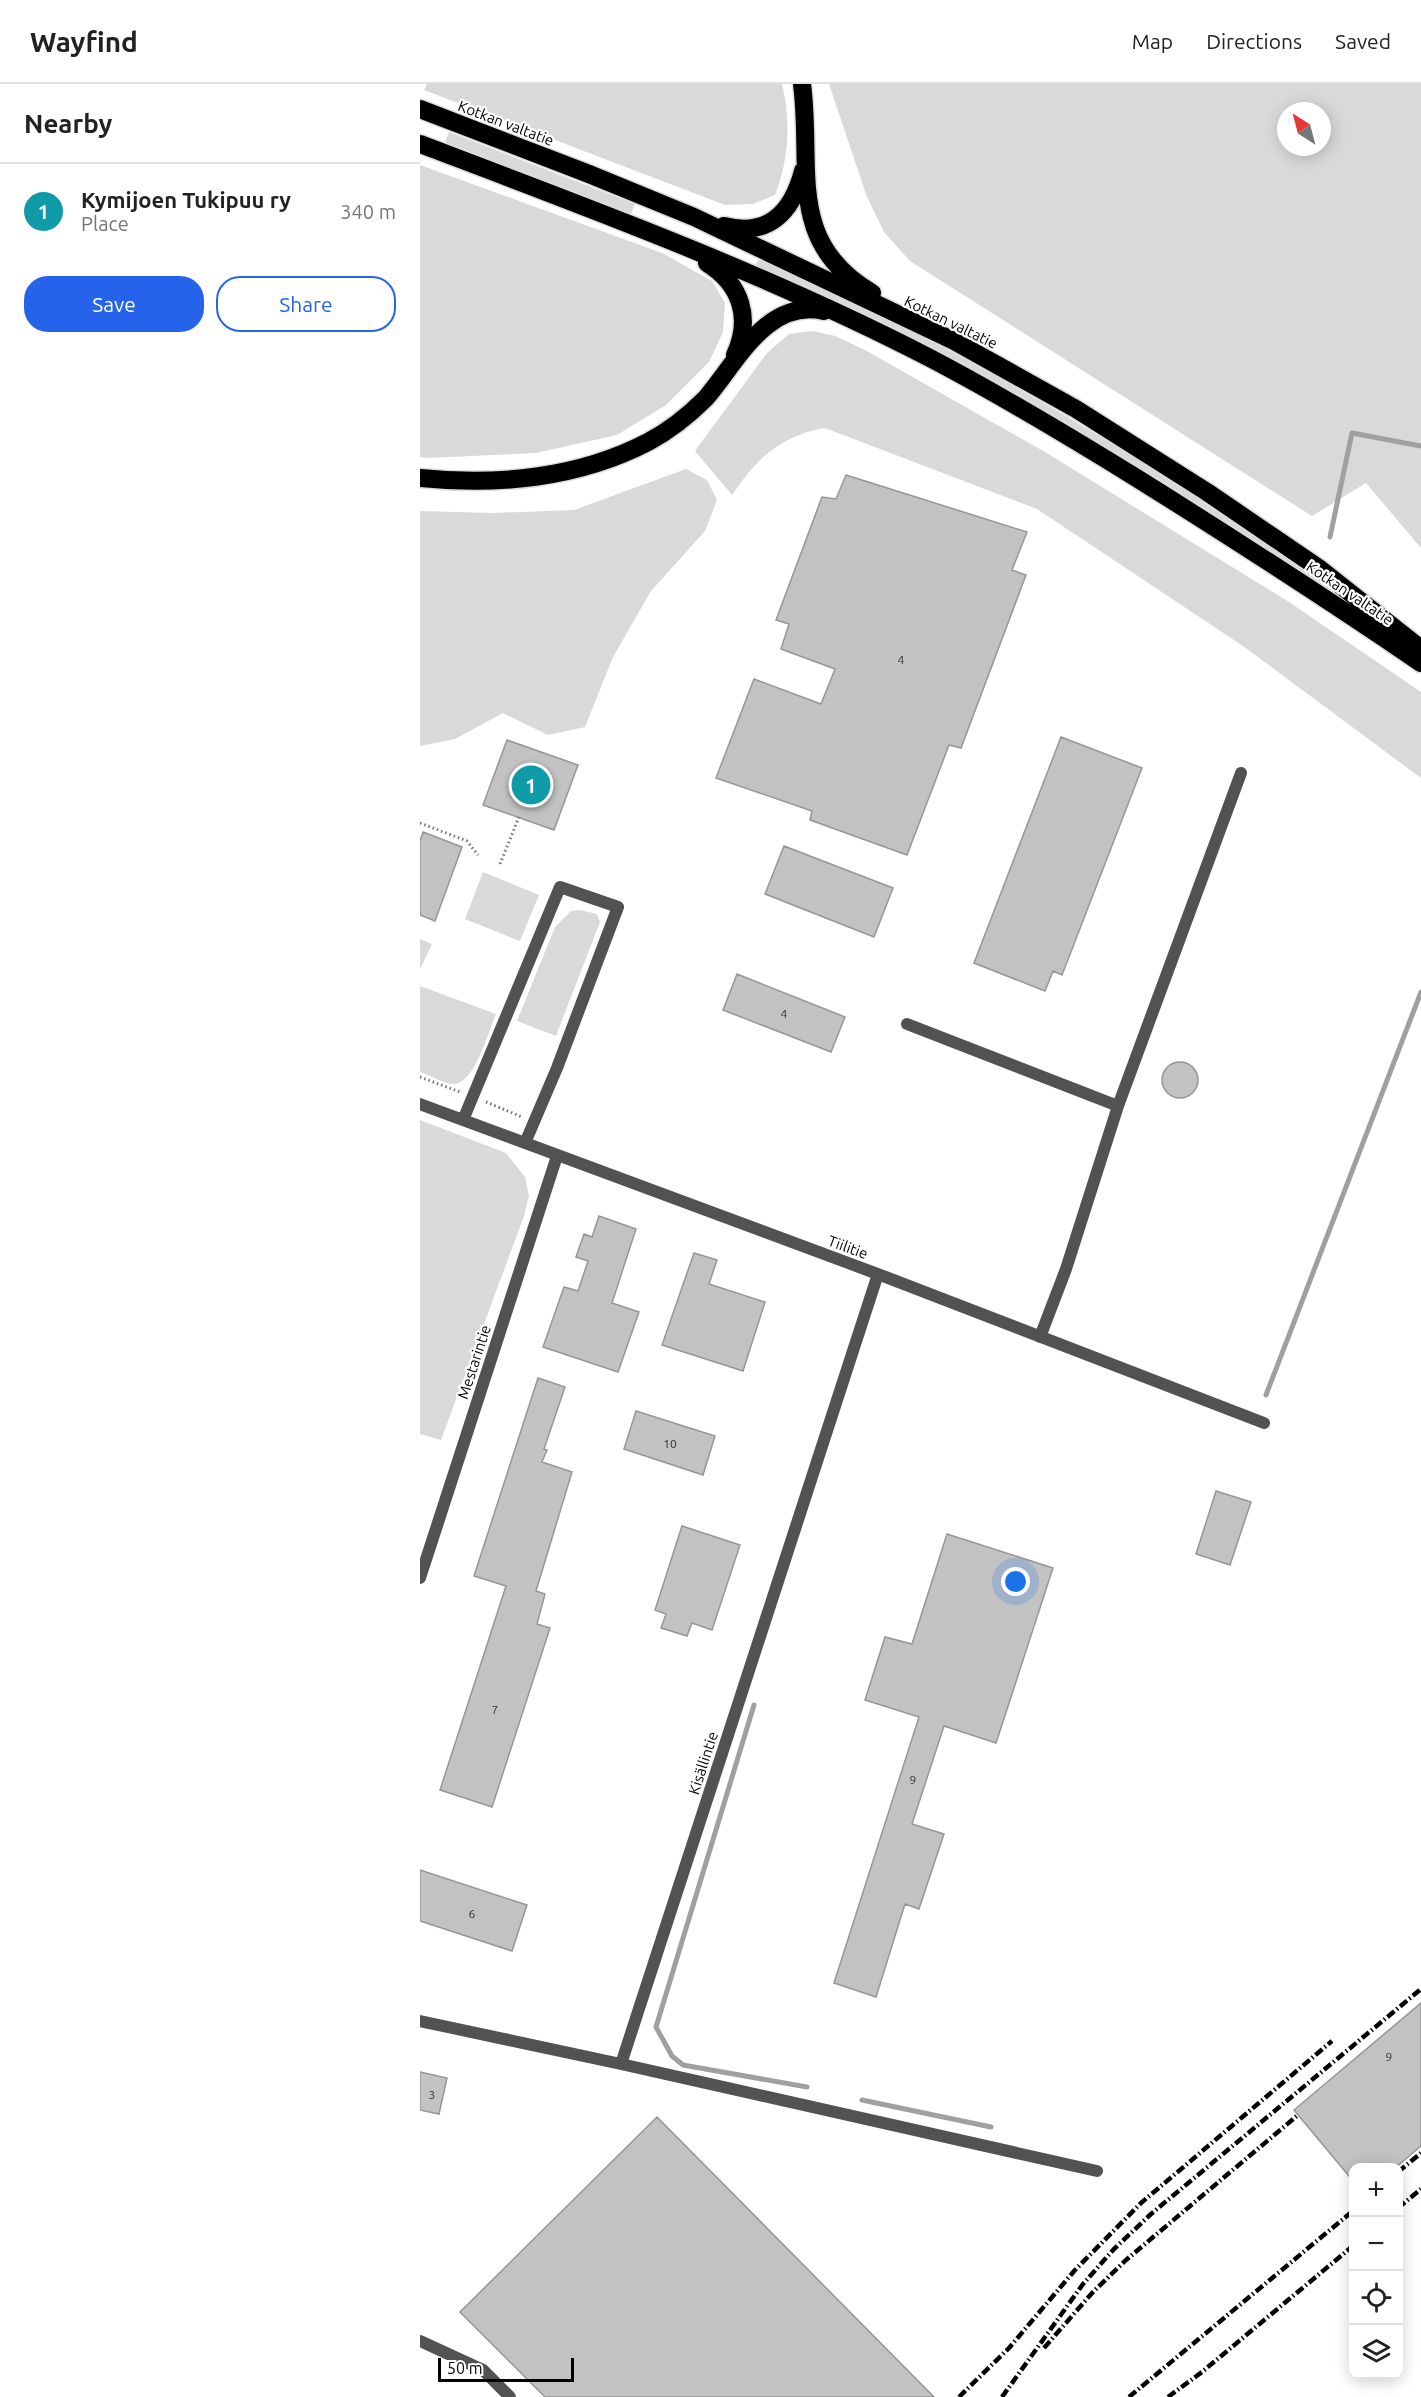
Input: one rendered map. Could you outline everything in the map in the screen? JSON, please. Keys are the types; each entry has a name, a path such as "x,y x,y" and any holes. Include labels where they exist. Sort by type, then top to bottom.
{"highway":[{"path":"802,84 806,110 808,204 817,236 835,264 859,285 954,341"},
{"name":"Kotkan valtatie","path":"420,109 694,217 954,341 1076,409 1216,498 1320,569 1421,649"},
{"name":"Kotkan valtatie","path":"420,144 535,187 768,281 870,328 976,382 1048,423 1223,532 1421,663"},
{"path":"694,217 737,229 760,227 771,222 782,214 797,190 807,152"},
{"path":"672,243 722,273 742,304 744,316 741,338 723,377"},
{"path":"420,478 459,480 527,478 560,473 618,456 648,442 674,425 704,399 765,326 787,313 810,309 870,328"}],"street":[{"path":"1040,1338 1066,1269 1118,1107 1241,773"},
{"path":"463,1120 560,887 618,907 557,1068 525,1143"},
{"path":"907,1024 1118,1107"},
{"name":"Tiilitie","path":"420,1104 878,1274 1264,1423"},
{"name":"Mestarintie","path":"420,1578 557,1156"},
{"name":"Kisällintie","path":"621,2064 878,1274"},
{"path":"420,2020 1097,2171"},
{"path":"420,2341 483,2370 510,2397"}],"path":[{"path":"500,864 519,817"},
{"path":"420,823 467,841 478,855"}],"shaded area":[{"path":"427,84 782,84 787,112 787,140 780,182 775,195 753,204 725,205 424,90"},
{"path":"829,84 1421,84 1421,548 1366,483 1312,516 910,261 884,232 867,197"},
{"path":"449,132 635,204 631,214 445,142"},
{"path":"420,165 662,253 712,281 725,303 723,332 709,362 666,405 617,435 536,453 420,457"},
{"path":"759,258 920,335 1051,407 1210,505 1364,609 1360,615 862,316 755,266"},
{"path":"813,331 835,336 865,350 1045,452 1289,602 1421,692 1421,778 1243,646 1037,509 825,428 782,443 751,470 732,495 695,451 767,353 789,334"},
{"path":"686,469 707,480 717,500 705,531 651,591 613,657 585,727 548,735 503,713 455,739 420,746 420,511 493,513 574,510"},
{"path":"483,872 539,895 520,941 465,919"},
{"path":"580,910 597,914 600,922 556,1036 517,1021 555,927 571,911"},
{"path":"420,939 432,944 420,969"},
{"path":"420,986 496,1014 475,1065 462,1081 455,1084 420,1072"},
{"path":"420,1120 506,1153 525,1177 529,1196 524,1216 441,1440 420,1434"}],"building":[{"path":"846,475 1027,532 1012,570 1026,575 961,748 949,745 907,855 810,820 812,811 716,778 754,679 821,704 835,669 781,649 789,624 776,620 822,497 836,499"},
{"path":"1061,737 1142,768 1062,975 1053,971 1045,991 974,963"},
{"path":"507,740 578,765 554,830 483,805"},
{"path":"423,832 462,847 435,921 420,915 420,841"},
{"path":"784,846 893,888 874,937 765,894"},
{"path":"737,974 845,1017 831,1052 723,1010"},
{"path":"1180,1062 1193,1067 1198,1080 1193,1093 1180,1098 1167,1093 1162,1080 1167,1067"},
{"path":"599,1216 636,1229 612,1303 639,1312 618,1372 543,1347 564,1287 578,1291 588,1261 576,1257 584,1234 592,1237"},
{"path":"694,1253 717,1260 709,1284 765,1302 743,1371 662,1345"},
{"path":"538,1378 565,1387 544,1449 547,1450 542,1462 572,1472 536,1591 545,1594 537,1624 550,1628 492,1807 440,1790 506,1586 474,1576"},
{"path":"636,1411 715,1436 703,1475 624,1449"},
{"path":"1216,1491 1251,1502 1230,1565 1196,1554"},
{"path":"682,1526 740,1545 712,1630 692,1623 687,1636 661,1628 666,1614 655,1610"},
{"path":"947,1534 1053,1568 996,1743 944,1726 912,1824 944,1834 919,1909 905,1904 876,1997 834,1983 919,1717 865,1700 885,1637 912,1644"},
{"path":"420,1870 527,1905 512,1951 420,1921"},
{"path":"1421,2003 1421,2146 1401,2163 1349,2163 1349,2176 1294,2110"},
{"path":"420,2072 447,2078 439,2114 420,2110"},
{"path":"657,2117 934,2397 545,2397 460,2312"}],"waterway":[{"path":"1330,537 1352,433 1421,446"},
{"path":"1266,1395 1421,992"},
{"path":"754,1705 656,2027 672,2056 683,2065 807,2087"},
{"path":"862,2100 991,2127"}],"railway":[{"path":"1002,2397 1083,2284 1114,2249 1151,2214 1421,1989"},
{"path":"959,2397 1009,2348 1075,2270 1141,2203 1332,2041"},
{"path":"1044,2348 1093,2292 1126,2260 1298,2115"},
{"path":"1403,2168 1421,2153"},
{"path":"1403,2204 1421,2189"},
{"path":"1129,2397 1349,2214"},
{"path":"1168,2397 1202,2372 1349,2249"}],"place":[{"name":"Kymijoen Tukipuu ry","path":"531,785"}]}
